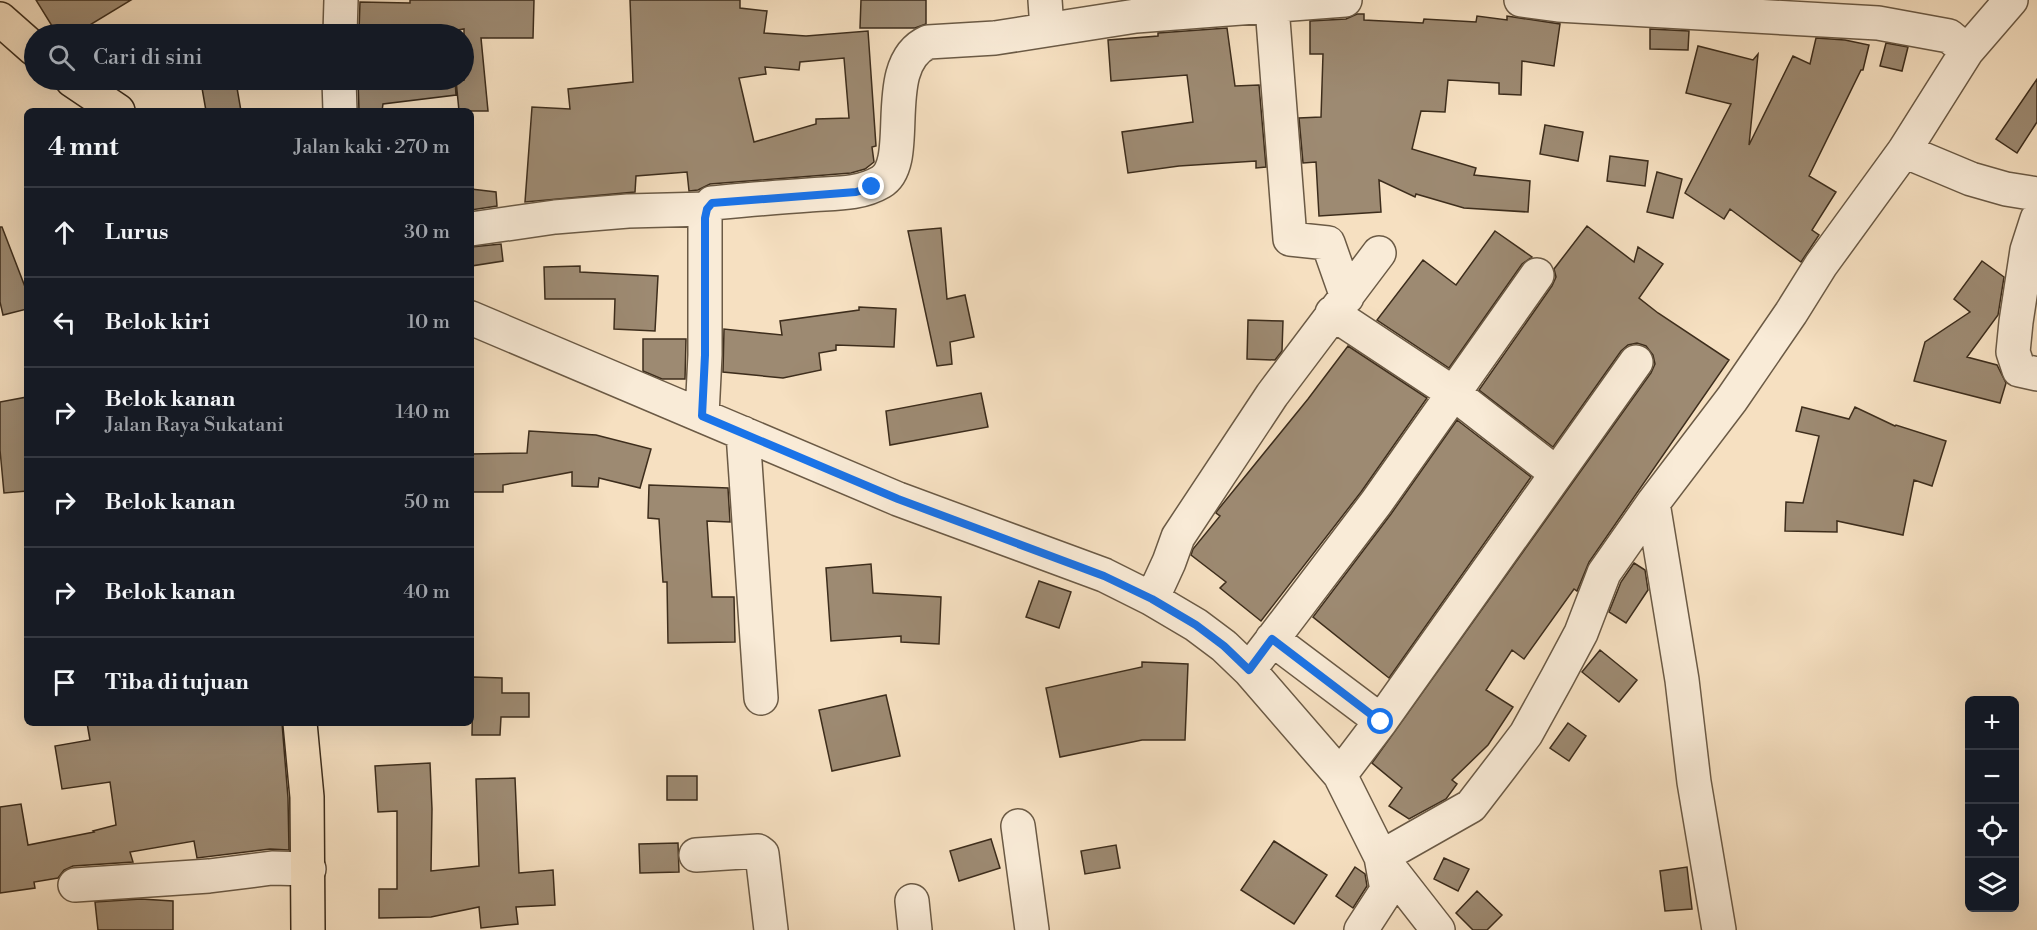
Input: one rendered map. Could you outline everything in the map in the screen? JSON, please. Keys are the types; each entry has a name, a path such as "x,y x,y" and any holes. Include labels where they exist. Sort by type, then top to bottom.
{"main road":[{"path":"0,19 24,40"},
{"path":"87,90 114,108"},
{"path":"300,726 307,797 308,930"}],"street":[{"path":"340,24 341,0"},
{"path":"702,416 707,209 712,203 856,192 883,182 891,174 895,163 897,112 904,70 918,47 928,42 995,38 1046,15 1136,8 1272,7 1345,0"},
{"path":"1521,0 1558,5 1719,7 1878,23 1949,36 1967,51"},
{"path":"1381,857 1470,806 1502,767 1526,734 1581,633 1604,573 1653,503 1732,399 1821,265 1904,151 1967,51 2011,0"},
{"path":"1272,7 1290,239 1328,243 1339,305 1556,473"},
{"path":"339,90 340,108"},
{"path":"1904,151 1971,179 2006,189 2037,194"},
{"path":"474,229 576,215 707,209"},
{"path":"2037,219 2027,250 2013,352 2019,370 2037,374"},
{"path":"1152,599 1178,537 1272,395 1379,253"},
{"path":"1249,670 1376,503 1537,275"},
{"path":"474,319 898,499 1104,576 1152,599 1196,625 1224,646 1249,670 1340,775 1381,857 1438,930"},
{"path":"1340,775 1381,722 1636,362"},
{"path":"743,433 761,698"},
{"path":"1653,503 1682,680 1694,782 1719,930"},
{"path":"1272,639 1381,722"},
{"path":"1018,826 1032,930"},
{"path":"696,855 758,852 762,854 771,930"},
{"path":"1361,930 1387,890 1381,857"},
{"path":"75,885 209,876 272,868 309,869"}],"building":[{"path":"36,0 131,0 91,24 51,24"},
{"path":"410,0 534,0 533,38 481,38 488,111 459,108 457,90 474,90 474,24 359,24 360,2 410,3"},
{"path":"630,0 740,0 740,8 767,11 764,33 806,36 868,31 876,146 872,147 874,162 865,169 851,173 710,184 698,190 689,191 687,172 636,176 635,192 525,202 532,107 570,109 568,89 633,82","holes":["844,58 849,118 816,119 816,124 754,142 739,78 766,74 765,67 799,70 800,62"]},
{"path":"861,0 926,0 926,24 915,28 860,28"},
{"path":"1357,14 1364,14 1364,20 1423,23 1424,19 1476,22 1477,16 1507,20 1507,16 1560,24 1554,66 1522,61 1521,95 1499,94 1499,83 1448,80 1445,112 1421,111 1412,149 1476,168 1474,175 1530,181 1528,212 1464,208 1416,194 1415,197 1379,180 1381,212 1319,216 1316,162 1303,163 1299,118 1321,117 1323,54 1310,54 1310,21 1346,19"},
{"path":"1227,28 1235,86 1259,85 1266,167 1256,168 1256,161 1179,166 1128,173 1122,132 1193,122 1187,75 1111,81 1108,40 1158,36 1158,33"},
{"path":"1650,29 1689,31 1688,50 1650,49"},
{"path":"1816,38 1845,40 1869,45 1863,70 1809,176 1836,192 1812,230 1819,235 1801,262 1730,209 1724,219 1685,193 1731,104 1686,93 1698,46 1753,60 1758,54 1749,145 1793,56 1810,64"},
{"path":"1886,43 1908,47 1902,71 1880,66"},
{"path":"2037,79 2037,122 2017,153 1996,139"},
{"path":"202,90 237,90 240,108 205,108"},
{"path":"358,90 456,90 456,95 383,104 382,108 359,108"},
{"path":"1545,125 1583,132 1578,161 1540,154"},
{"path":"1610,156 1648,161 1645,186 1607,181"},
{"path":"1657,172 1682,179 1673,218 1647,212"},
{"path":"474,189 496,192 497,206 474,210"},
{"path":"1587,226 1634,262 1638,247 1663,264 1639,298 1729,360 1589,562 1577,591 1574,589 1524,659 1512,650 1486,690 1513,707 1488,745 1452,780 1457,784 1446,799 1409,819 1389,806 1402,788 1372,763 1651,373 1655,364 1653,355 1646,346 1637,343 1628,345 1621,351 1553,447 1479,390 1552,286 1556,277 1554,269"},
{"path":"0,227 2,227 24,284 24,310 3,315 0,302"},
{"path":"941,228 947,299 965,295 974,337 950,342 952,364 937,366 908,231"},
{"path":"1495,231 1532,257 1522,264 1449,368 1377,320 1423,260 1456,285"},
{"path":"501,244 503,261 474,266 474,247"},
{"path":"1982,261 2004,277 1998,315 1967,357 1997,365 2006,383 2000,403 1914,381 1925,342 1970,312 1954,299"},
{"path":"580,266 580,272 658,276 655,331 614,329 615,299 545,299 544,267"},
{"path":"859,307 896,309 894,347 836,345 836,350 819,353 821,370 783,378 723,372 724,329 782,335 780,321 859,310"},
{"path":"1248,320 1283,321 1282,351 1275,360 1247,359"},
{"path":"643,339 686,339 685,379 662,379 643,371"},
{"path":"1348,346 1427,398 1361,492 1261,621 1220,588 1226,582 1191,555 1193,549 1220,516 1216,513 1217,511"},
{"path":"981,393 988,427 890,445 886,411"},
{"path":"24,398 24,491 4,493 0,450 0,402"},
{"path":"1802,407 1849,419 1855,407 1895,426 1946,441 1932,486 1914,480 1903,535 1837,521 1837,532 1785,531 1786,502 1803,503 1819,436 1796,431"},
{"path":"1457,420 1531,477 1389,678 1313,617 1391,514"},
{"path":"529,431 596,435 651,449 640,488 599,478 598,487 572,486 572,472 503,485 503,492 474,492 474,454 527,453"},
{"path":"649,485 728,488 730,522 707,521 712,597 734,597 735,642 668,643 667,582 663,582 659,519 648,518"},
{"path":"1634,563 1645,570 1648,590 1626,623 1609,612 1621,582"},
{"path":"871,564 873,593 941,597 939,644 901,642 901,636 831,641 826,568"},
{"path":"1039,581 1071,592 1059,628 1026,617"},
{"path":"1600,650 1637,680 1619,702 1582,672"},
{"path":"1142,662 1188,664 1185,740 1142,740 1060,757 1046,688 1142,667"},
{"path":"474,677 502,678 502,693 529,693 529,717 501,717 500,735 472,735"},
{"path":"886,695 900,756 832,771 819,710"},
{"path":"1568,723 1586,736 1569,761 1550,748"},
{"path":"88,726 282,726 288,798 289,850 270,849 197,858 194,841 130,852 133,862 73,866 64,870 58,878 34,882 35,888 0,893 0,807 21,804 28,845 94,832 116,825 110,782 62,789 55,746 90,740"},
{"path":"430,763 431,871 479,866 476,779 515,778 519,873 553,870 555,905 516,907 518,924 481,928 479,907 431,917 379,918 379,889 397,889 397,811 378,812 375,766"},
{"path":"667,776 697,776 697,800 667,800"},
{"path":"991,839 1000,868 959,881 950,851"},
{"path":"1274,841 1327,875 1294,924 1241,890"},
{"path":"678,843 679,872 640,873 639,844"},
{"path":"1116,845 1120,868 1085,874 1081,851"},
{"path":"1444,858 1469,869 1458,891 1434,879"},
{"path":"1355,867 1365,874 1367,886 1353,908 1336,896"},
{"path":"1687,867 1692,909 1665,911 1660,871"},
{"path":"1477,891 1502,915 1487,930 1473,930 1456,913"},
{"path":"141,899 173,901 173,930 98,930 95,902"}],"route":[{"path":"872,187 856,192 712,203 707,209 702,416 898,499 1104,576 1152,599 1196,625 1224,646 1249,670 1272,639 1381,722"}]}
